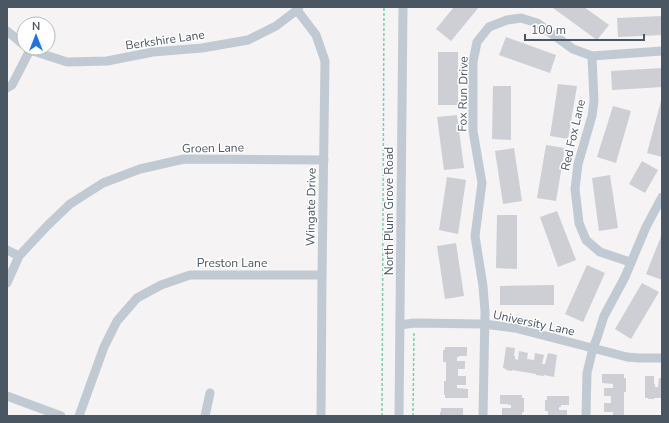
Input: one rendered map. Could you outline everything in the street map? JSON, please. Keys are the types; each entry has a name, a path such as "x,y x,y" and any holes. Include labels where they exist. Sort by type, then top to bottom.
{"street":[{"name":"North Plum Grove Road","path":"399,416 403,7"},
{"name":"Berkshire Lane","path":"49,56 66,62 107,61 153,52 202,48 248,40 276,26 298,9"},
{"name":"Wingate Drive","path":"298,9 316,35 325,61 321,416"},
{"name":"Fox Run Drive","path":"483,416 485,312 483,286 475,236 482,183 473,131 473,62 477,42 489,27 507,20 521,18 537,23 573,49 592,56 662,51"},
{"path":"7,31 16,39"},
{"path":"7,88 12,85 24,56"},
{"name":"Red Fox Lane","path":"592,56 594,101 592,116 578,164 575,189 579,222 586,240 600,252 630,262"},
{"name":"Groen Lane","path":"7,283 19,256 70,204 104,183 140,169 184,159 324,160"},
{"path":"586,416 587,372 590,357 604,316 625,277 646,227 662,197"},
{"path":"7,250 19,256"},
{"name":"Preston Lane","path":"79,416 104,347 117,321 137,298 161,285 190,275 322,274"},
{"name":"University Lane","path":"400,325 414,323 484,324 515,328 627,356 638,358 662,358"},
{"path":"205,416 210,393"},
{"path":"7,396 61,416"}],"path":[{"path":"382,416 384,7"},
{"path":"413,416 414,323"}],"building":[{"path":"454,7 479,7 451,41 436,29"},
{"path":"584,7 609,25 597,40 553,8"},
{"path":"662,16 662,35 618,37 617,18"},
{"path":"506,37 556,55 550,73 499,55"},
{"path":"438,52 458,52 458,105 438,105"},
{"path":"662,68 662,87 612,90 611,71"},
{"path":"558,84 577,86 568,139 550,136"},
{"path":"493,86 511,86 511,140 492,139"},
{"path":"661,101 662,102 662,157 647,153"},
{"path":"613,106 631,111 616,163 597,157"},
{"path":"457,115 464,168 444,170 437,117"},
{"path":"546,145 565,148 556,201 537,198"},
{"path":"514,148 522,201 503,204 495,151"},
{"path":"642,161 658,170 645,193 629,184"},
{"path":"610,175 618,228 599,231 592,178"},
{"path":"447,177 466,180 458,234 439,230"},
{"path":"557,211 576,260 558,267 540,217"},
{"path":"497,215 517,215 517,269 496,268"},
{"path":"662,234 662,280 646,274"},
{"path":"456,243 464,296 445,299 437,246"},
{"path":"587,265 605,273 583,322 565,314"},
{"path":"642,283 659,292 631,339 615,329"},
{"path":"554,285 554,305 500,305 500,286"},
{"path":"445,347 467,347 467,356 457,357 457,361 465,361 465,369 458,369 458,376 466,376 466,385 457,385 457,388 468,389 468,398 445,398 444,381 446,381 446,362 443,362 443,350 445,350"},
{"path":"506,347 515,348 514,356 515,359 518,360 519,351 528,353 527,359 534,360 535,353 544,355 542,364 545,364 548,353 557,355 554,377 506,370 503,368"},
{"path":"602,374 624,374 624,378 626,378 626,392 624,392 624,416 613,416 613,412 604,412 604,403 611,403 611,396 604,396 604,388 613,388 613,384 602,383"},
{"path":"645,376 654,376 655,387 658,387 659,378 662,378 662,398 645,398"},
{"path":"500,395 522,395 522,398 524,398 524,412 522,412 522,416 502,416 502,408 511,408 511,405 500,404"},
{"path":"547,396 569,396 569,405 561,405 561,407 559,407 559,410 567,410 567,416 548,416 548,411 545,411 545,400 547,400"},
{"path":"441,408 463,408 463,416 440,416"}]}
